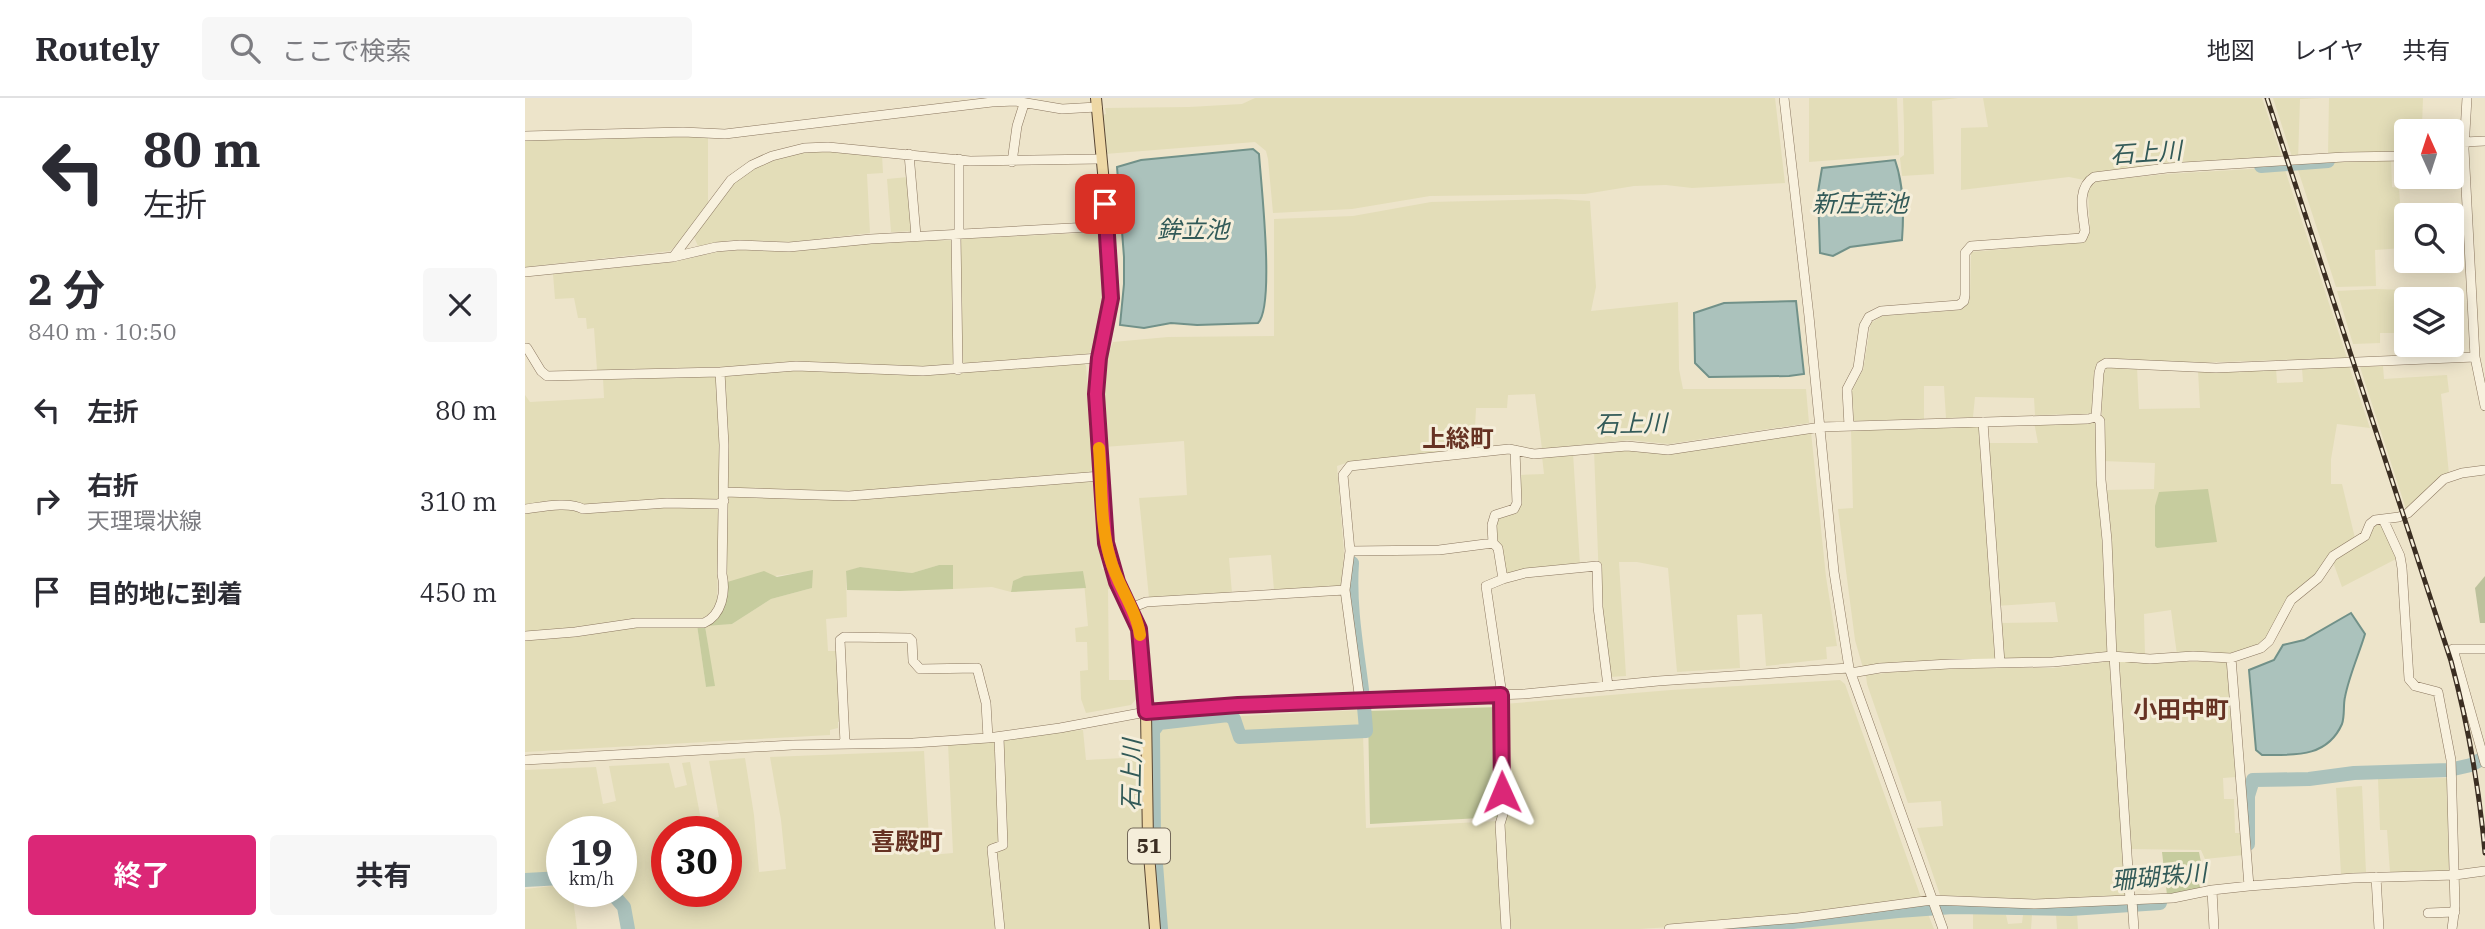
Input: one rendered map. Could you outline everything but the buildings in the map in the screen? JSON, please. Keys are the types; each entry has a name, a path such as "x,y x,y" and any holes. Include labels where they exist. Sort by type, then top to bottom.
{"main road":[{"name":"51","path":"1096,103 1108,226 1111,298 1099,358 1096,394 1101,476 1106,543 1117,582 1139,629 1143,651 1148,842 1155,929"}],"street":[{"path":"1784,98 1835,572 1850,670 1943,929"},
{"path":"2467,98 2464,146 2475,357 2482,375 2485,406"},
{"path":"525,136 683,132 726,134 992,102 1015,101 1062,110 1096,103"},
{"path":"1012,162 1017,126 1024,104"},
{"path":"2464,146 2485,141"},
{"path":"673,257 731,180 752,165 772,156 804,148 828,147 1012,162 1100,159"},
{"path":"909,154 916,236"},
{"path":"1849,426 1847,389 1858,368 1864,326 1869,317 1881,311 1959,305 1964,301 1965,295 1965,253 1971,246 2082,238 2085,232 2083,190 2094,177 2167,168 2394,156"},
{"path":"958,370 959,159"},
{"path":"525,272 673,257 716,247 740,245 807,246 916,236 1108,226"},
{"path":"525,348 541,372 547,376 720,372 796,366 958,370 1099,358"},
{"path":"2134,929 2113,656 2099,421 2096,417 2101,366 2106,363 2203,368 2475,357"},
{"path":"525,636 636,623 704,623 711,620 721,604 724,583 724,445 720,372"},
{"path":"1360,701 1345,590 1352,551 1343,475 1350,466 1627,446 1668,450 1821,427 2096,417"},
{"path":"1983,422 2000,663"},
{"path":"1503,579 1499,548 1493,542 1492,525 1495,515 1514,509 1517,503 1519,452"},
{"path":"525,760 988,738 1146,712 1238,705 1501,695 1880,668 2053,662 2113,656 2150,659 2193,656 2231,658 2261,648 2269,640 2291,600 2318,578 2333,556 2365,536 2370,524 2408,513 2444,479 2485,470"},
{"path":"724,496 849,496 1101,476"},
{"path":"525,509 580,506 583,509 667,503 718,504 724,496"},
{"path":"2383,519 2400,556 2402,568 2409,679 2415,686 2438,692 2451,760 2455,875 2452,929"},
{"path":"1352,551 1439,550 1493,542"},
{"path":"1506,929 1500,824 1503,814 1501,695 1486,586 1545,569 1597,566 1598,607 1608,686"},
{"path":"1131,608 1146,603 1345,590"},
{"path":"845,743 840,640 844,637 909,638 912,641 913,662 920,668 977,668 986,703 988,738"},
{"path":"2484,760 2453,649 2485,649"},
{"path":"2231,658 2249,886"},
{"path":"999,737 1003,845 992,849 1000,929"},
{"path":"1669,929 1798,918 1932,900 2035,904 2173,898 2249,886 2485,871"},
{"path":"2376,877 2379,929"},
{"path":"2211,890 2214,929"},
{"path":"2428,913 2455,912"}],"shaded area":[{"path":"1255,98 1775,98 1785,183 1692,188 1666,185 1634,186 1585,194 1430,196 1352,209 1273,213 1266,151 1255,142 1105,154 1102,115 1106,114 1105,108 1242,104"},
{"path":"1809,98 1897,98 1899,155 1809,162"},
{"path":"1903,98 1958,98 1932,101 1934,174 1902,176 1900,158 1904,155"},
{"path":"1983,98 2262,98 2283,160 2096,174 2084,180 2069,177 1961,190 1961,128 1988,127"},
{"path":"2273,98 2322,98 2300,99 2298,160 2293,160"},
{"path":"2329,98 2423,98 2422,119 2394,119 2394,153 2328,155"},
{"path":"662,135 708,137 708,203 679,243 670,251 525,267 525,138"},
{"path":"806,150 882,155 883,173 867,174 870,233 793,242 732,240 698,246 694,237 733,183 755,167"},
{"path":"2346,160 2391,160 2392,187 2399,189 2400,203 2394,203 2394,249 2375,250 2376,286 2336,287 2298,170"},
{"path":"2284,167 2347,358 2189,363 2105,358 2097,363 2094,372 2091,413 2035,415 2034,398 1975,397 1973,417 1946,418 1944,386 1924,386 1924,419 1854,421 1852,390 1863,370 1871,323 1882,316 1961,310 1968,303 1970,295 1971,252 2085,242 2090,231 2088,191 2090,186 2098,181"},
{"path":"908,177 914,231 891,232 887,179"},
{"path":"1557,199 1590,201 1596,287 1591,311 1678,302 1679,369 1683,389 1806,389 1809,423 1669,444 1629,440 1542,449 1535,394 1508,395 1507,408 1476,408 1474,449 1349,462 1337,466 1344,553 1341,586 1274,590 1271,555 1229,558 1232,593 1149,598 1139,498 1187,495 1184,441 1104,447 1100,394 1102,371 1113,342 1168,337 1274,336 1274,219 1353,216 1431,202"},
{"path":"1103,232 1106,297 1095,349 1087,354 961,364 959,239"},
{"path":"954,240 956,365 923,367 830,364 597,370 594,328 587,329 586,318 578,318 574,298 555,299 553,274 674,262 717,252 740,250 789,252 871,243"},
{"path":"2394,290 2394,333 2380,333 2380,343 2353,344 2337,291"},
{"path":"1084,363 1095,473 1090,475 1030,477 959,485 849,492 727,488 724,375 795,370 923,375"},
{"path":"2107,365 2137,367 2139,409 2200,408 2198,371 2276,368 2277,383 2303,382 2302,368 2349,366 2370,428 2337,424 2331,459 2331,484 2342,484 2355,538 2296,591 2266,639 2259,645 2231,655 2177,655 2171,610 2144,614 2145,656 2114,654 2105,490 2154,489 2155,463 2102,461 2102,374"},
{"path":"2383,366 2384,379 2447,375 2449,392 2441,394 2449,474 2431,485 2406,509 2360,367"},
{"path":"717,376 721,445 720,499 584,506 581,503 563,503 525,506 525,395 530,402 604,398 603,378"},
{"path":"2095,418 2109,650 2106,654 2052,659 2004,659 1998,623 2058,622 2055,602 1996,606 1985,443 2038,443 2034,422"},
{"path":"1980,425 1996,655 1993,660 1863,668 1855,640 1838,509 1853,508 1851,429"},
{"path":"1811,432 1826,577 1837,646 1826,647 1827,659 1766,666 1762,614 1737,615 1740,668 1677,672 1668,568 1637,562 1619,562 1626,676 1609,677 1600,607 1594,450 1626,447 1659,452"},
{"path":"1573,453 1580,565 1505,576 1495,542 1496,517 1516,511 1517,475 1544,474 1542,456"},
{"path":"1094,480 1102,569 1105,569 1114,589 1108,589 1109,680 1136,680 1137,698 1131,705 1086,713 1081,699 1080,671 1088,670 1087,642 1076,642 1075,628 1088,626 1083,571 1013,581 1011,592 992,587 953,589 953,566 939,565 912,573 860,567 846,572 847,617 826,619 828,651 838,651 842,721 838,722 838,728 830,730 830,735 525,752 525,638 636,625 697,625 706,687 714,686 705,625 732,624 771,599 812,588 812,571 724,583 726,494 832,496"},
{"path":"719,506 717,603 708,617 702,620 525,634 525,511"},
{"path":"2383,523 2396,559 2342,587 2333,562 2373,525"},
{"path":"2112,661 2128,898 2035,901 1940,895 1917,828 1943,826 1941,801 1908,803 1866,675 1937,668 2054,668"},
{"path":"2117,661 2226,662 2229,666 2236,777 2223,778 2224,799 2234,799 2235,833 2243,833 2244,855 2205,859 2201,850 2129,849"},
{"path":"1840,680 1845,684 1922,900 1685,926 1640,929 1509,929 1502,824 1504,704"},
{"path":"1363,710 1363,728 1243,734 1236,718 1242,716"},
{"path":"1228,721 1236,743 1363,734 1366,828 1498,821 1505,929 1163,929 1155,729"},
{"path":"1083,730 1086,760 1141,757 1152,929 1002,929 995,850 1004,846 1002,736"},
{"path":"994,739 1000,843 994,845 999,929 625,929 618,907 637,907 637,816 546,816 546,873 525,874 525,770 596,767 603,804 616,801 609,766 669,763 675,788 687,785 682,763 690,762 700,816 651,816 651,907 742,907 742,816 719,816 709,761 745,758 759,872 786,869 770,757 924,751 930,855 953,853 948,743"},
{"path":"2446,778 2450,781 2452,871 2390,872 2387,830 2380,830 2378,779"},
{"path":"2362,786 2366,872 2341,874 2336,788"},
{"path":"546,887 546,907 574,907 577,929 525,929 525,889"},
{"path":"1926,909 1934,929 1797,929"},
{"path":"1973,912 2006,915 2008,924 2022,923 2023,915 2032,915 2031,929 1973,929"},
{"path":"2077,914 2078,929 2057,929 2056,915"}],"green space":[{"path":"2208,489 2217,542 2157,548 2155,506 2159,492"},
{"path":"939,565 953,565 953,589 847,590 846,571 860,567 912,573"},
{"path":"813,570 812,588 771,599 732,624 705,626 715,686 706,687 697,625 712,622 724,583 764,571 777,577"},
{"path":"1083,571 1086,588 1011,592 1013,581 1024,576"},
{"path":"2485,576 2485,623 2480,623 2475,588"},
{"path":"1499,707 1499,817 1370,824 1368,711"},
{"path":"2162,852 2199,852 2202,867 2194,872 2201,889 2167,895"}],"water":[{"name":"鉾立池","path":"1253,149 1259,154 1266,243 1266,294 1258,323 1171,323 1144,328 1120,325 1124,257 1117,167 1141,160"},
{"name":"新庄荒池","path":"1895,160 1903,200 1902,240 1850,247 1833,256 1820,253 1818,192 1822,168"},
{"path":"1796,301 1804,374 1709,377 1695,363 1694,313 1724,303"},
{"path":"2351,613 2365,634 2344,700 2342,724 2336,735 2319,749 2308,752 2262,755 2256,750 2249,670 2274,660 2283,645 2304,640"}],"waterway":[{"name":"石上川","path":"2261,166 2328,161"},
{"name":"石上川","path":"1161,929 1154,838 1153,731 1159,723 1228,715 1234,719 1240,737 1366,731 1352,605 1352,563"},
{"name":"珊瑚珠川","path":"2248,844 2248,796 2253,780 2449,770 2471,765 2485,757"},
{"name":"珊瑚珠川","path":"525,880 546,879"},
{"name":"珊瑚珠川","path":"1726,929 1953,907 2071,909 2160,903"},
{"name":"珊瑚珠川","path":"624,907 628,929"}],"railway":[{"path":"2267,98 2451,661 2472,756 2485,853"}],"slow traffic":[{"path":"1099,448 1106,543 1117,582 1131,608 1140,635"}],"district":[{"name":"上総町","path":"1458,439"},
{"name":"小田中町","path":"2181,710"},
{"name":"喜殿町","path":"907,842"}],"route":[{"path":"1105,204 1111,298 1099,358 1096,394 1106,543 1117,582 1139,629 1143,651 1146,712 1238,705 1501,695 1502,792"}]}
